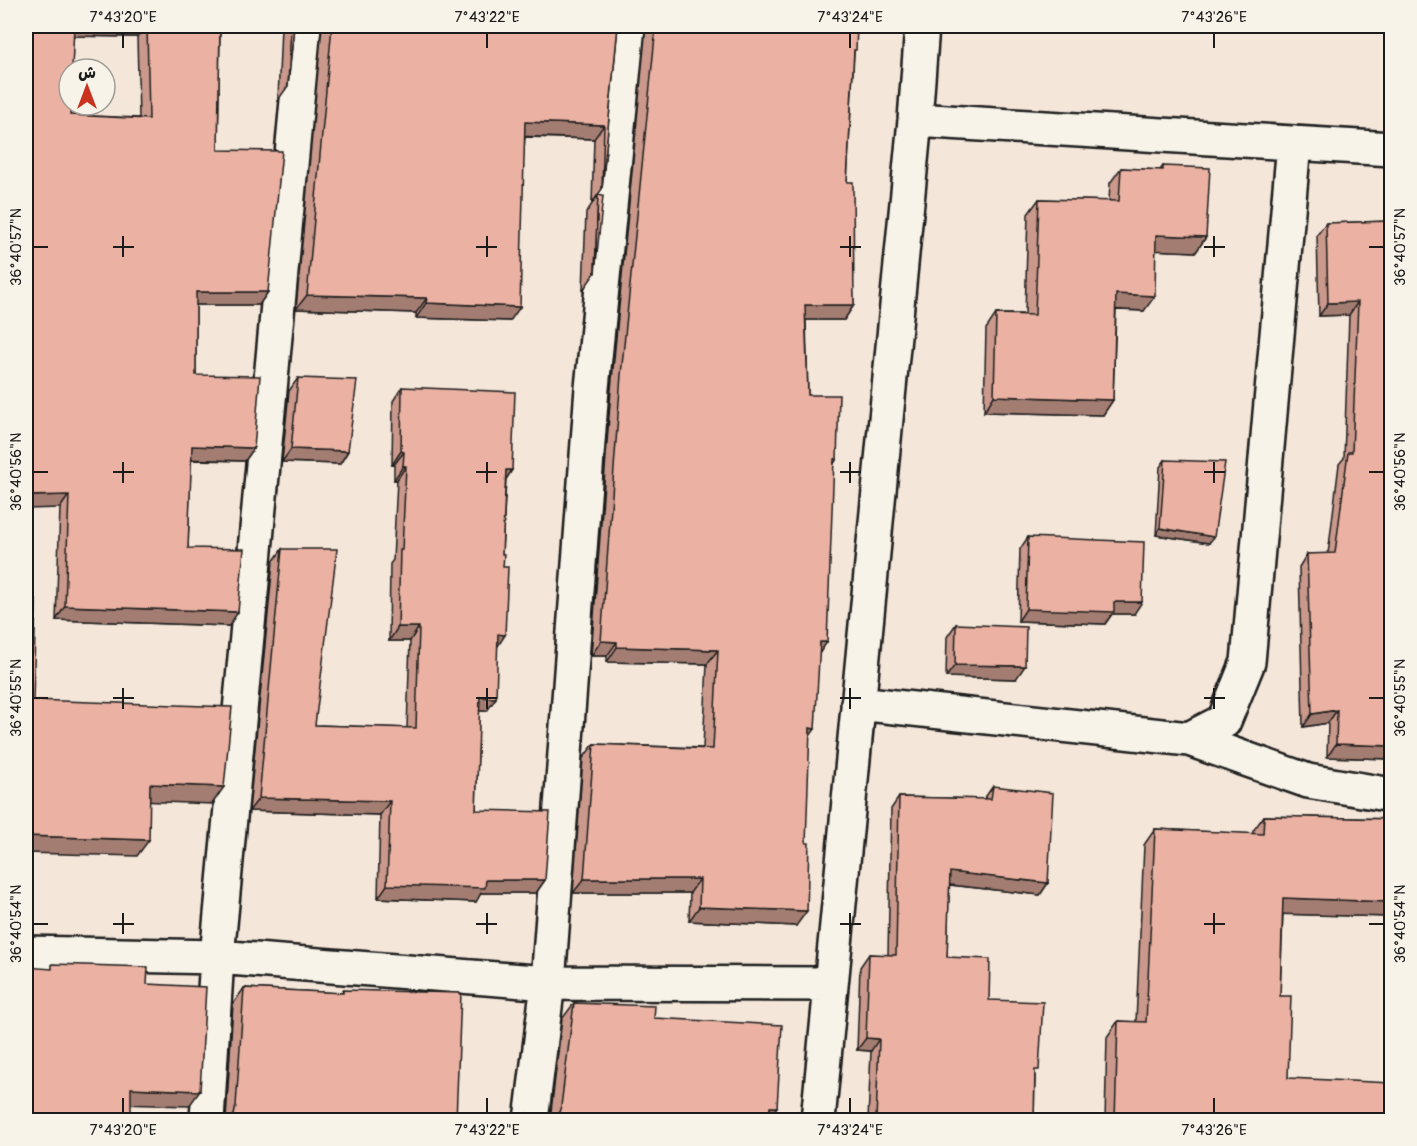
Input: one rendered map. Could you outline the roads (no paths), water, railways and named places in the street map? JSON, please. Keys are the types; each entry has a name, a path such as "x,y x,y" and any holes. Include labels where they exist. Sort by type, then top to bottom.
{"street":[{"path":"207,1120 217,957 304,26"},
{"path":"531,1120 548,983 592,388 628,26"},
{"path":"818,1120 915,120 922,26"},
{"path":"915,120 1392,149"},
{"path":"1189,739 1224,721 1248,662 1294,143"},
{"path":"858,703 1189,739 1308,780 1392,795"},
{"path":"26,953 217,957 548,983 831,984"}]}
